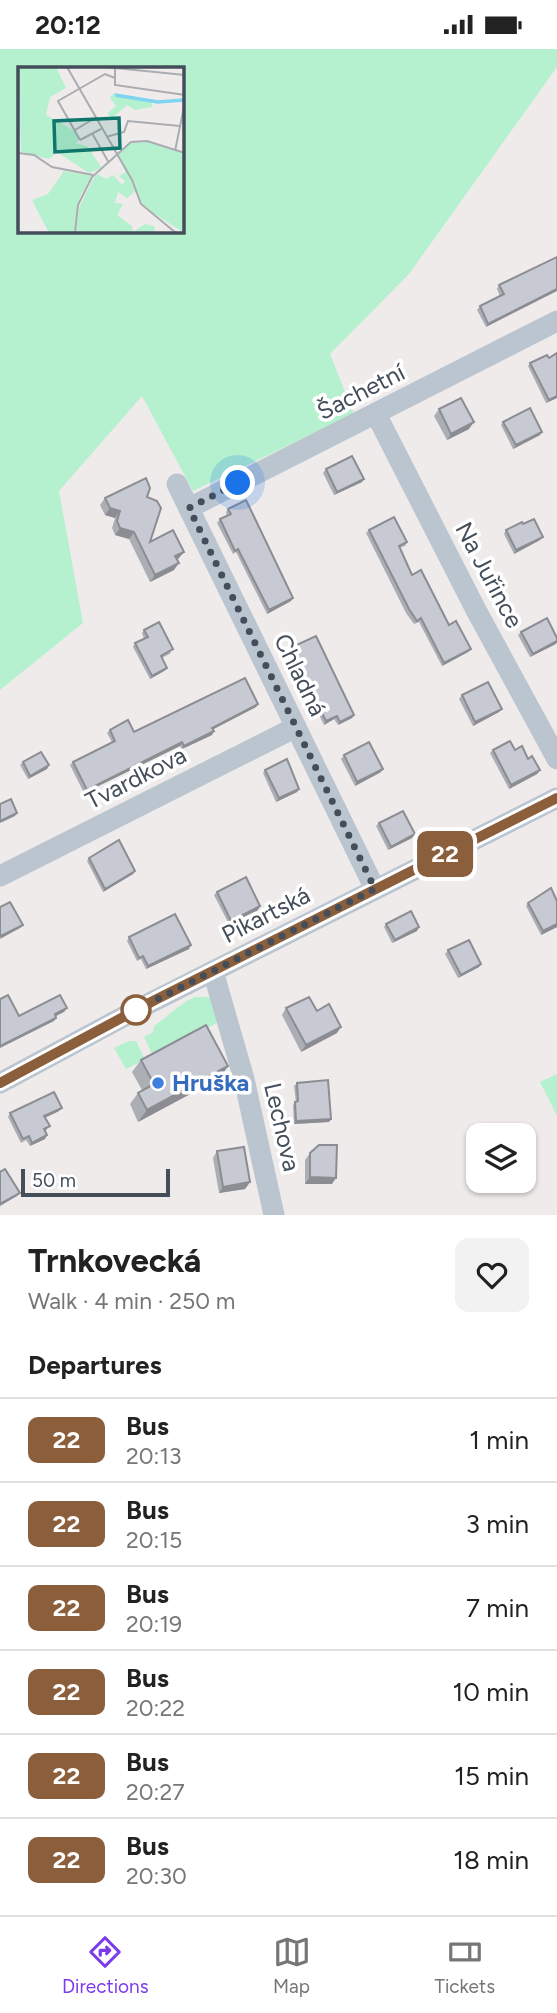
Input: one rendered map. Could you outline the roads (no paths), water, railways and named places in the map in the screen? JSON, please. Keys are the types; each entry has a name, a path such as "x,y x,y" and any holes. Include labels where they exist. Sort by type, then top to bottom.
{"street":[{"name":"Šachetní","path":"189,508 557,321"},
{"name":"Na Juřince","path":"376,414 557,759"},
{"name":"Chladná","path":"177,484 375,889"},
{"name":"Tvardkova","path":"0,876 296,727"},
{"name":"Pikartská","path":"0,1083 213,971 557,798"},
{"name":"Lechova","path":"213,971 244,1079 274,1215"}],"place":[{"name":"Hruška","path":"158,1083"}]}
